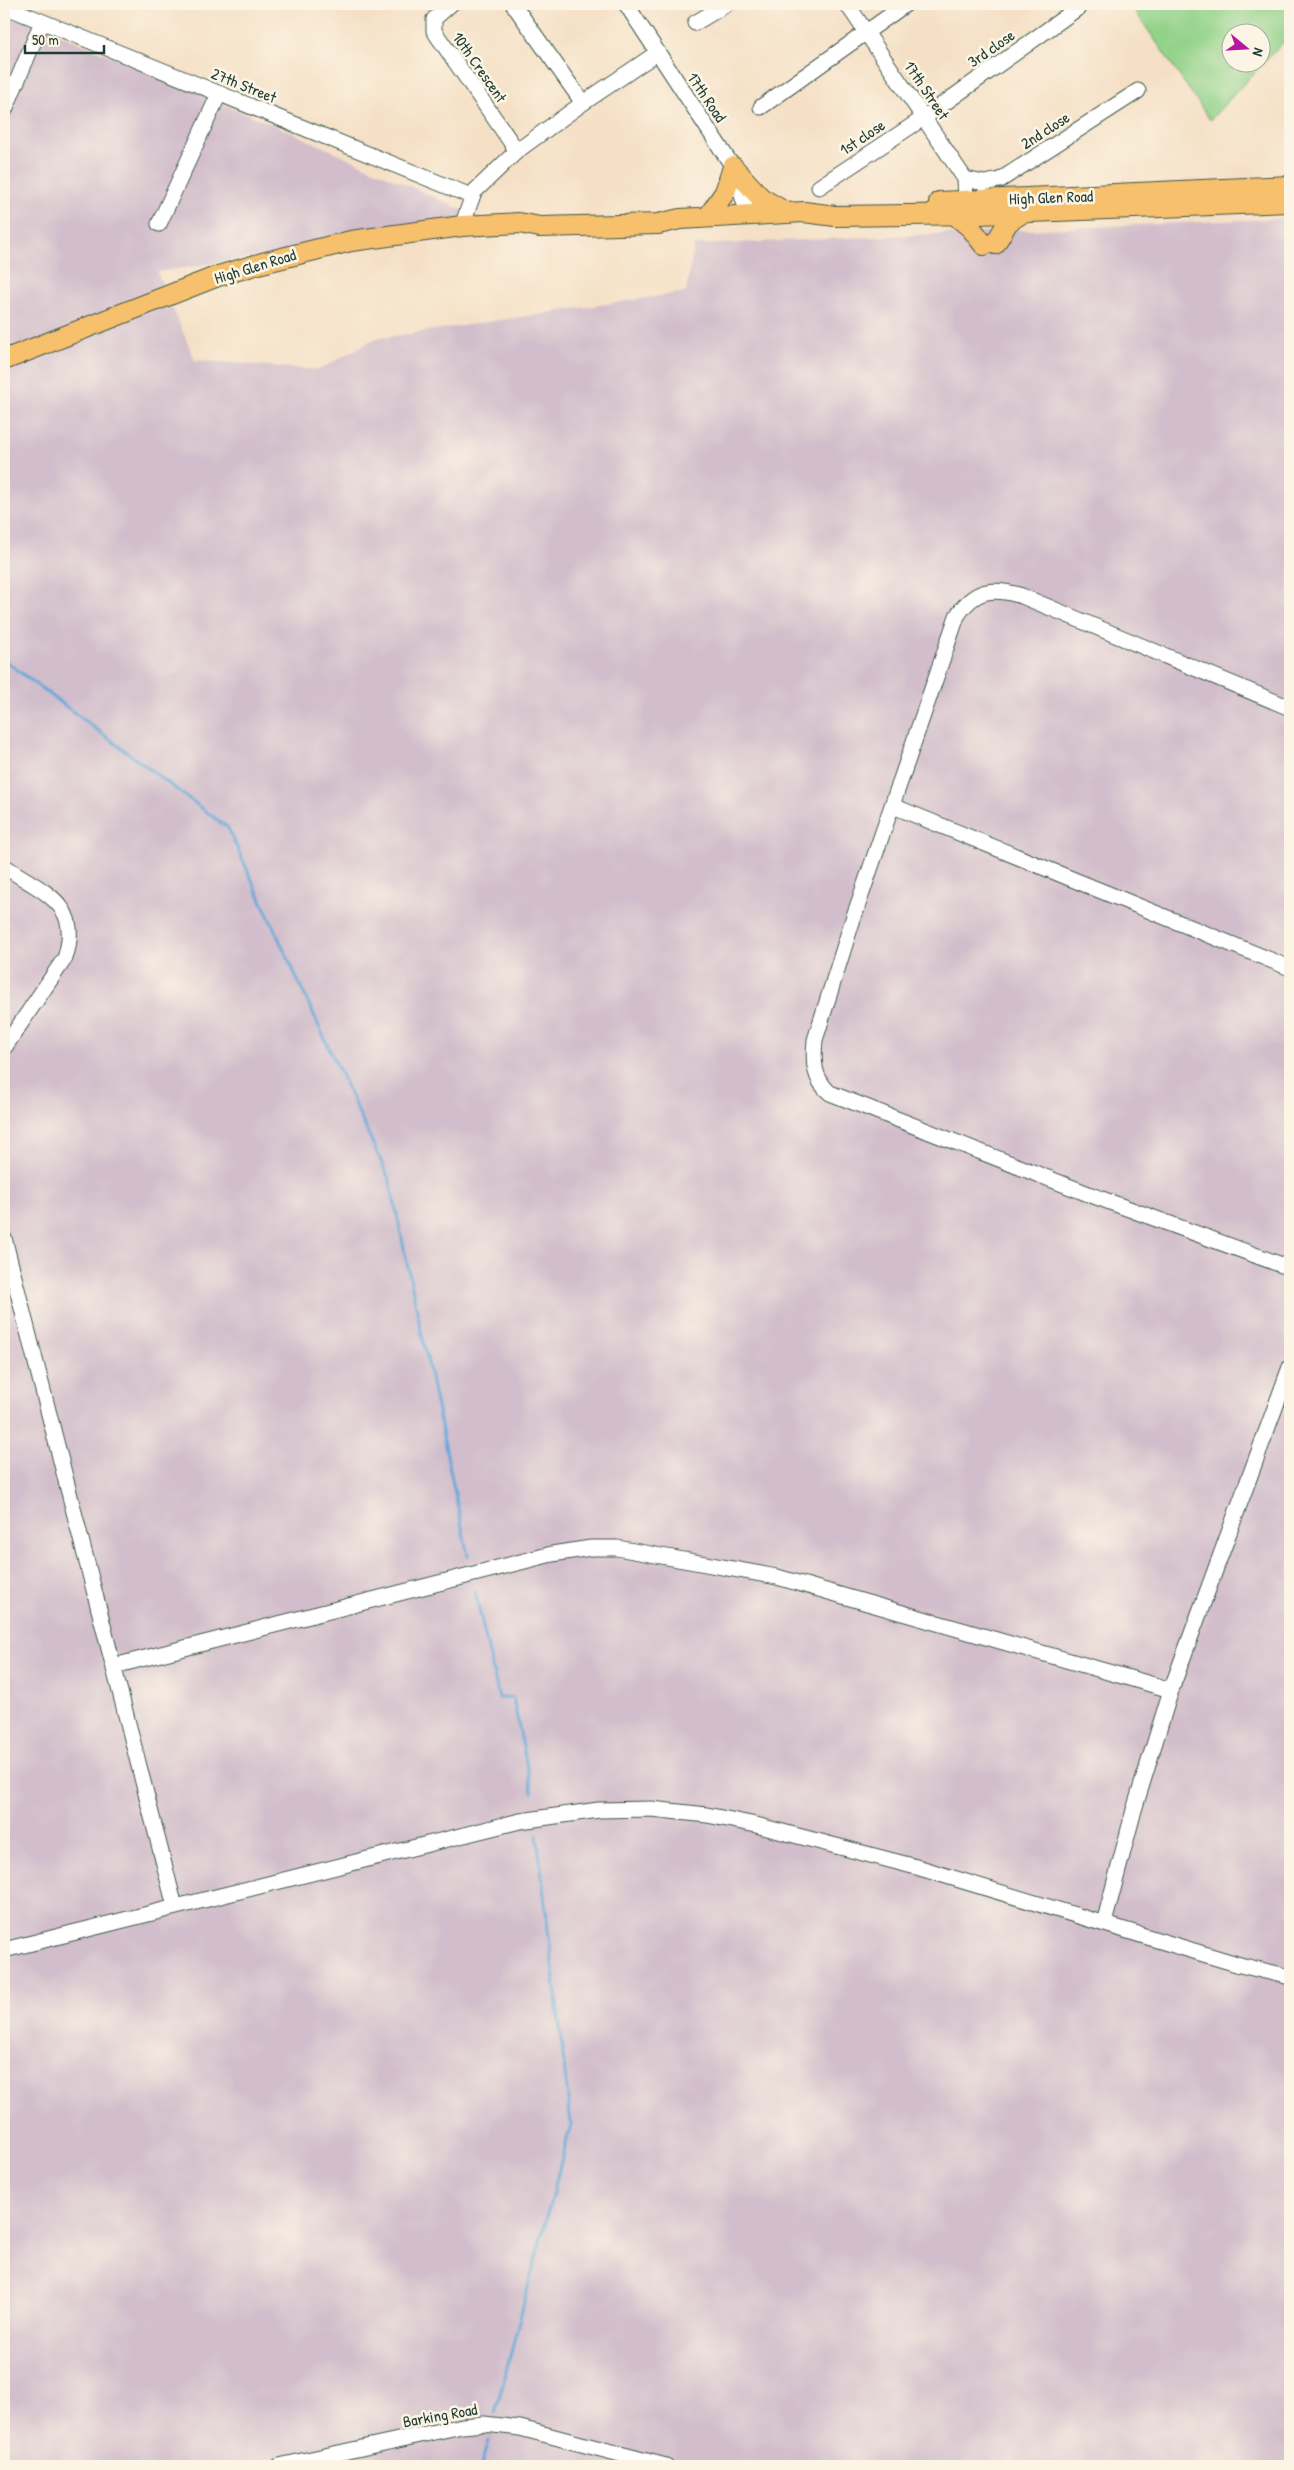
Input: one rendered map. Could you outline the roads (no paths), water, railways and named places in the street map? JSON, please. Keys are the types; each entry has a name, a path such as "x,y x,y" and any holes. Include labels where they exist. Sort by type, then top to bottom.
{"main road":[{"path":"733,167 761,198 785,212"},
{"path":"708,217 725,192 733,167"},
{"name":"High Glen Road","path":"4,360 218,276 351,241 462,226 519,223 532,227 658,224 680,219 813,212 835,206 960,207 1290,186"},
{"name":"High Glen Road","path":"960,207 1022,213 1290,202"},
{"path":"960,207 971,228 989,244 1008,222 1022,213"}],"street":[{"name":"10th Crescent","path":"451,4 434,19 434,31 517,151"},
{"path":"513,4 583,103"},
{"name":"17th Road","path":"626,4 733,167 748,214"},
{"path":"695,23 727,4"},
{"name":"17th Street","path":"847,4 965,179"},
{"path":"762,107 906,4"},
{"name":"27th Street","path":"4,6 471,196"},
{"name":"3rd close","path":"924,117 1078,8"},
{"path":"4,112 42,22"},
{"path":"462,226 471,196 517,151 657,53"},
{"name":"2nd close","path":"965,179 984,183 1000,180 1138,91"},
{"path":"159,224 219,94"},
{"name":"1st close","path":"820,187 924,117"},
{"path":"960,207 965,179"},
{"path":"1290,708 1022,596 990,591 978,594 966,603 957,616 852,922 815,1040 814,1066 821,1086 830,1093 998,1159 1290,1268"},
{"path":"893,806 1290,968"},
{"path":"4,866 61,905 68,916 71,930 70,943 65,958 4,1048"},
{"path":"4,1238 175,1907"},
{"path":"1104,1923 1134,1810 1171,1690 1290,1367"},
{"path":"114,1666 552,1554 590,1548 617,1548 795,1581 1171,1690"},
{"path":"4,1950 520,1821 599,1810 651,1809 708,1815 756,1825 920,1868 1240,1965 1290,1977"},
{"name":"Barking Road","path":"279,2466 462,2426 484,2424 520,2428 666,2466"}],"waterway":[{"path":"4,660 228,828 390,1181 468,1556"},
{"path":"475,1591 499,1698 513,1698 532,1792"},
{"path":"495,2413 571,2124 537,1835"},
{"path":"481,2466 488,2440"}]}
